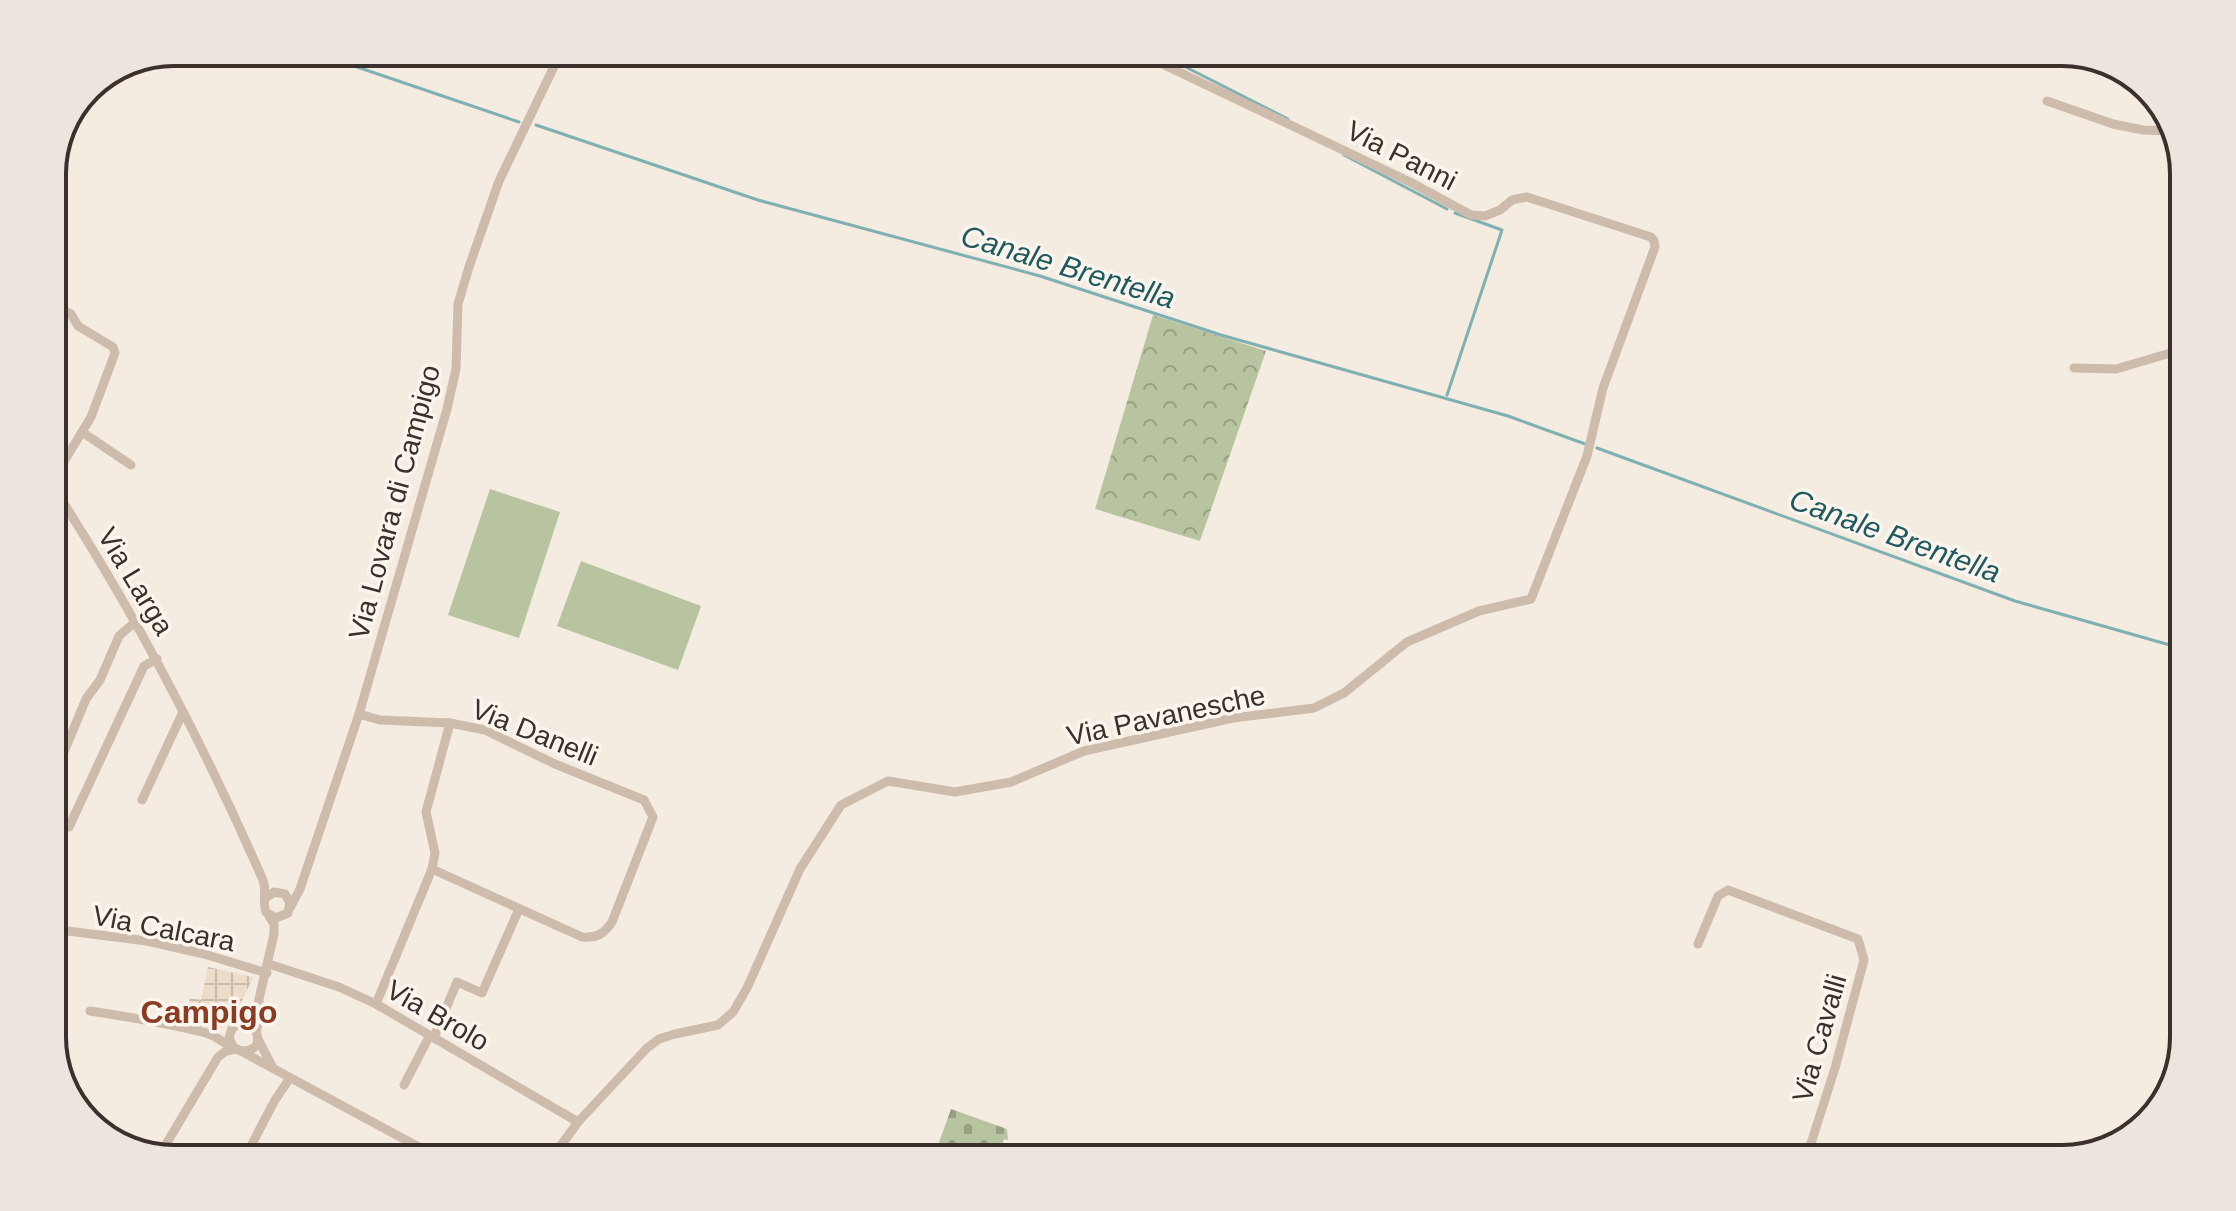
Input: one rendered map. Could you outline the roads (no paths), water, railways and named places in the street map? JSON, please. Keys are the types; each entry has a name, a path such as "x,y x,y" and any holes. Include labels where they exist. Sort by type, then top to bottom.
{"street":[{"name":"Via Lovara di Campigo","path":"257,1034 260,995 269,965 300,889 359,714 450,400 456,369 458,304 463,284 499,181 554,66"},
{"name":"Via Panni","path":"1166,66 1396,175 1471,215 1485,216 1500,210 1512,200 1527,197 1651,237 1654,241"},
{"path":"2047,101 2113,124 2161,131"},
{"name":"Via Pavanesche","path":"561,1145 578,1122 647,1048 659,1039 718,1025 733,1012 747,988 800,869 841,805 888,781 955,792 1011,782 1084,751 1233,718 1314,708 1344,693 1407,642 1479,611 1531,599 1594,437 1603,388 1655,247 1654,241"},
{"path":"66,311 78,326 113,347 115,353 99,399 66,459"},
{"path":"2074,368 2116,369 2170,353"},
{"path":"82,432 131,465"},
{"name":"Via Larga","path":"66,506 157,659 261,875 267,897"},
{"path":"66,747 86,699 100,680 119,636 136,621"},
{"name":"Via Larga","path":"69,827 144,666 157,659"},
{"path":"142,800 183,712"},
{"name":"Via Danelli","path":"359,714 380,720 450,723 485,730 555,764 644,800 652,812 652,826 606,931 582,937 519,909"},
{"path":"376,1004 432,869 435,853 426,812 450,723"},
{"path":"404,1085 432,1036 457,982 482,993 519,909 432,869"},
{"name":"Via Larga","path":"261,875 280,893"},
{"path":"280,893 289,900 289,910 279,918 268,914 264,906 267,897 280,893 294,890 303,876"},
{"name":"Via Cavalli","path":"1698,944 1718,896 1728,890 1858,939 1864,960 1810,1145"},
{"name":"Via Lovara di Campigo","path":"268,914 275,927 269,965"},
{"name":"Via Calcara","path":"66,931 147,941 269,965"},
{"name":"Via Brolo","path":"269,965 339,987 376,1004 578,1122"},
{"name":"Via Lovara di Campigo","path":"234,1039 260,995"},
{"path":"90,1011 207,1033 254,1047 257,1034"},
{"path":"166,1144 218,1057 249,1023 275,1069"},
{"path":"207,1033 234,1039 290,1078 415,1145"},
{"path":"251,1145 276,1097 290,1078"}],"waterway":[{"name":"Canale Brentella","path":"354,66 519,122"},
{"path":"1184,66 1288,119"},
{"name":"Canale Brentella","path":"536,125 758,200 1040,276 1221,335 1508,416 1588,445"},
{"path":"1344,155 1447,209"},
{"path":"1447,395 1502,230 1455,213"},
{"name":"Canale Brentella","path":"1597,448 2015,601 2170,645"}],"district":[{"name":"Campigo","path":"209,1012"}]}
